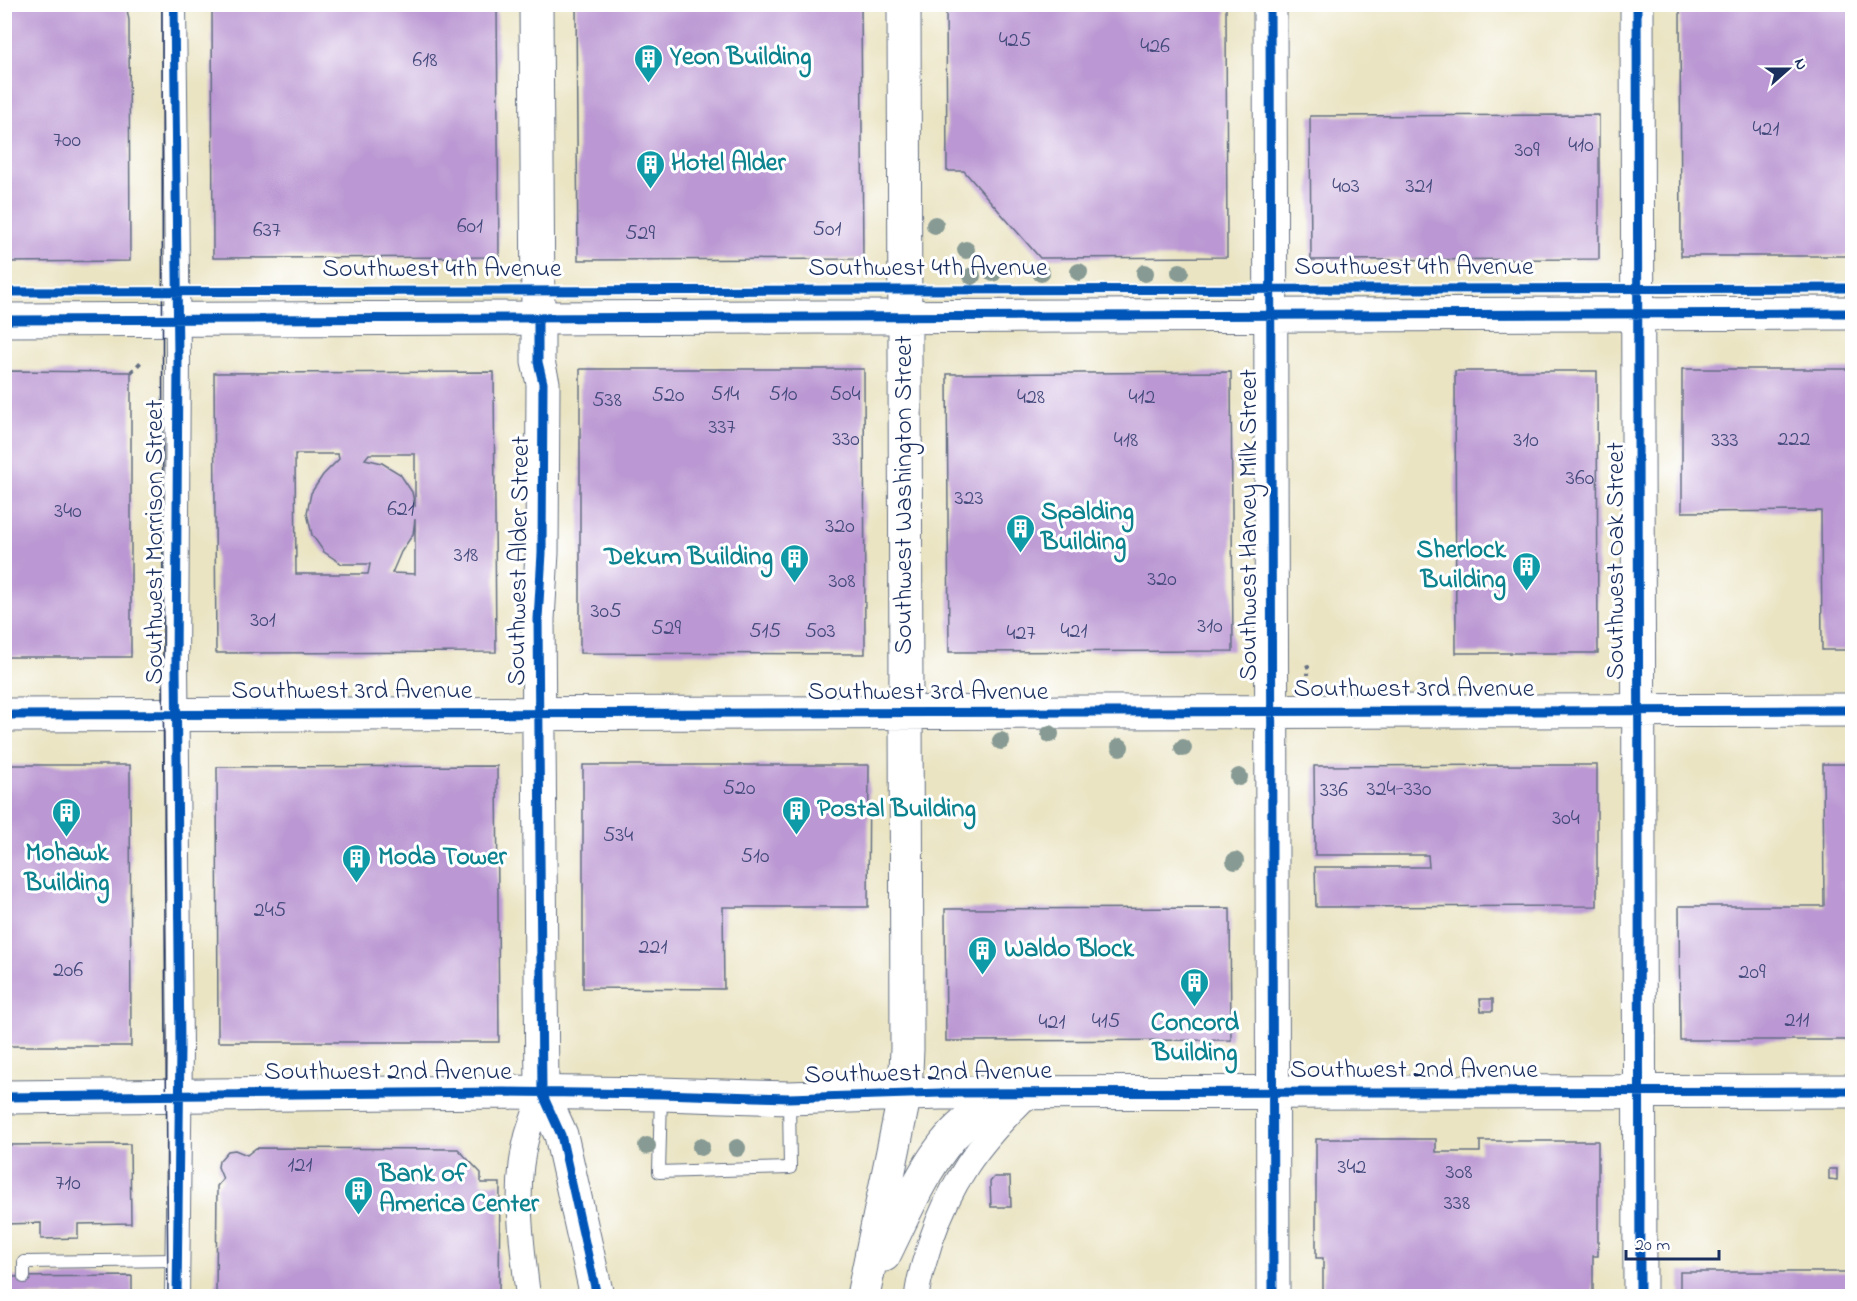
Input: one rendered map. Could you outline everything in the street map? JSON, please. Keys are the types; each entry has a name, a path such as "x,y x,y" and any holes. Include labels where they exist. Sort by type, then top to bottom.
{"main road":[{"name":"Southwest Alder Street","path":"536,4 538,362 543,383 542,553 538,619 542,1093"},
{"name":"Southwest Washington Street","path":"864,1296 904,1093 907,1049 904,4"},
{"name":"Southwest Harvey Milk Street","path":"1270,4 1273,1296"},
{"name":"Southwest Oak Street","path":"1637,4 1640,1296"},
{"name":"Southwest 4th Avenue","path":"4,320 1852,314"},
{"name":"Southwest 3rd Avenue","path":"4,715 1852,710"},
{"name":"Southwest 2nd Avenue","path":"4,1097 542,1093 789,1098 904,1093 1852,1091"},
{"path":"542,1093 561,1135 597,1296"},
{"path":"864,1296 920,1183 942,1149 963,1124 982,1113 1030,1093"}],"street":[{"name":"Southwest Morrison Street","path":"174,4 177,320 176,715 180,1096 177,1296"},
{"name":"Southwest Alder Street","path":"528,1296 520,1212 521,1175 527,1138 542,1093"},
{"path":"916,1296 918,1280 942,1209 961,1174 994,1129 1030,1093"}],"lane":[{"path":"661,1094 659,1172 790,1168 789,1098"},
{"path":"24,1277 24,1262 178,1260"}],"path":[{"path":"131,372 142,361"},
{"path":"1306,666 1308,666 1308,675"}],"building":[{"path":"4,4 126,4 129,20 130,261 4,262"},
{"path":"212,4 497,4 499,257 213,258"},
{"path":"576,4 861,4 863,259 578,260"},
{"path":"946,4 1226,4 1227,257 1040,258 964,171 947,171"},
{"path":"1680,4 1852,4 1852,256 1681,256"},
{"path":"1599,115 1599,259 1311,260 1310,116"},
{"path":"580,369 864,369 865,654 580,653"},
{"path":"1682,369 1852,369 1852,650 1822,650 1821,511 1682,512"},
{"path":"5,371 131,372 131,657 5,657"},
{"path":"1455,371 1597,371 1598,653 1456,653"},
{"path":"494,372 496,652 216,653 214,373","holes":["295,454 338,454 339,459 323,475 311,493 307,513 312,535 324,552 342,564 370,564 368,574 296,574","369,454 415,454 415,507 412,492 400,474 382,463 365,459","415,519 415,574 392,573 401,552 413,534"]},
{"path":"1231,372 1233,651 949,652 947,374"},
{"path":"1823,764 1852,764 1852,1040 1680,1040 1679,906 1824,906"},
{"path":"4,765 130,765 131,1046 4,1046"},
{"path":"583,765 869,765 868,907 723,907 724,989 583,988"},
{"path":"1597,765 1597,906 1316,907 1315,867 1429,867 1428,855 1315,855 1314,766"},
{"name":"Moda Tower","path":"497,766 499,1042 218,1042 217,767"},
{"path":"1230,908 1231,1040 946,1041 945,909"},
{"path":"1480,999 1493,999 1493,1011 1481,1011"},
{"path":"1316,1139 1436,1139 1436,1152 1480,1152 1480,1141 1598,1141 1598,1256 1593,1256 1593,1296 1318,1296 1318,1294 1323,1294 1323,1258 1316,1258"},
{"path":"130,1144 131,1223 78,1224 78,1238 41,1239 41,1223 4,1224 4,1145"},
{"name":"Bank of America Center","path":"256,1148 458,1149 481,1173 481,1183 500,1183 499,1296 216,1296 217,1186 223,1179 218,1167 219,1161 228,1151 235,1150 247,1155"},
{"path":"1829,1169 1837,1169 1837,1180 1829,1179"},
{"path":"994,1177 1010,1177 1011,1207 991,1207 990,1182"},
{"path":"1680,1272 1852,1272 1852,1296 1680,1296"},
{"path":"132,1276 132,1296 4,1296 4,1277"}],"tram line":[{"path":"162,4 163,667 168,1296"}],"cycle path":[{"path":"174,4 178,359 176,667 180,1047 177,1296"},
{"path":"1270,4 1273,1296"},
{"path":"1637,4 1640,1296"},
{"path":"4,292 1852,288"},
{"path":"4,320 1852,313"},
{"path":"538,318 538,362 543,383 542,553 538,619 542,1093 561,1135 597,1296"},
{"path":"4,715 1852,710"},
{"path":"4,1097 504,1092 789,1098 940,1093 1852,1091"}],"place":[{"name":"Yeon Building","path":"649,84"},
{"name":"Hotel Alder","path":"650,190"},
{"name":"Spalding Building","path":"1020,554"},
{"name":"Dekum Building","path":"794,584"},
{"name":"Sherlock Building","path":"1527,592"},
{"name":"Postal Building","path":"796,836"},
{"name":"Mohawk Building","path":"67,838"},
{"name":"Moda Tower","path":"357,884"},
{"name":"Waldo Block","path":"983,976"},
{"name":"Concord Building","path":"1195,1008"},
{"name":"Bank of America Center","path":"358,1216"}]}
